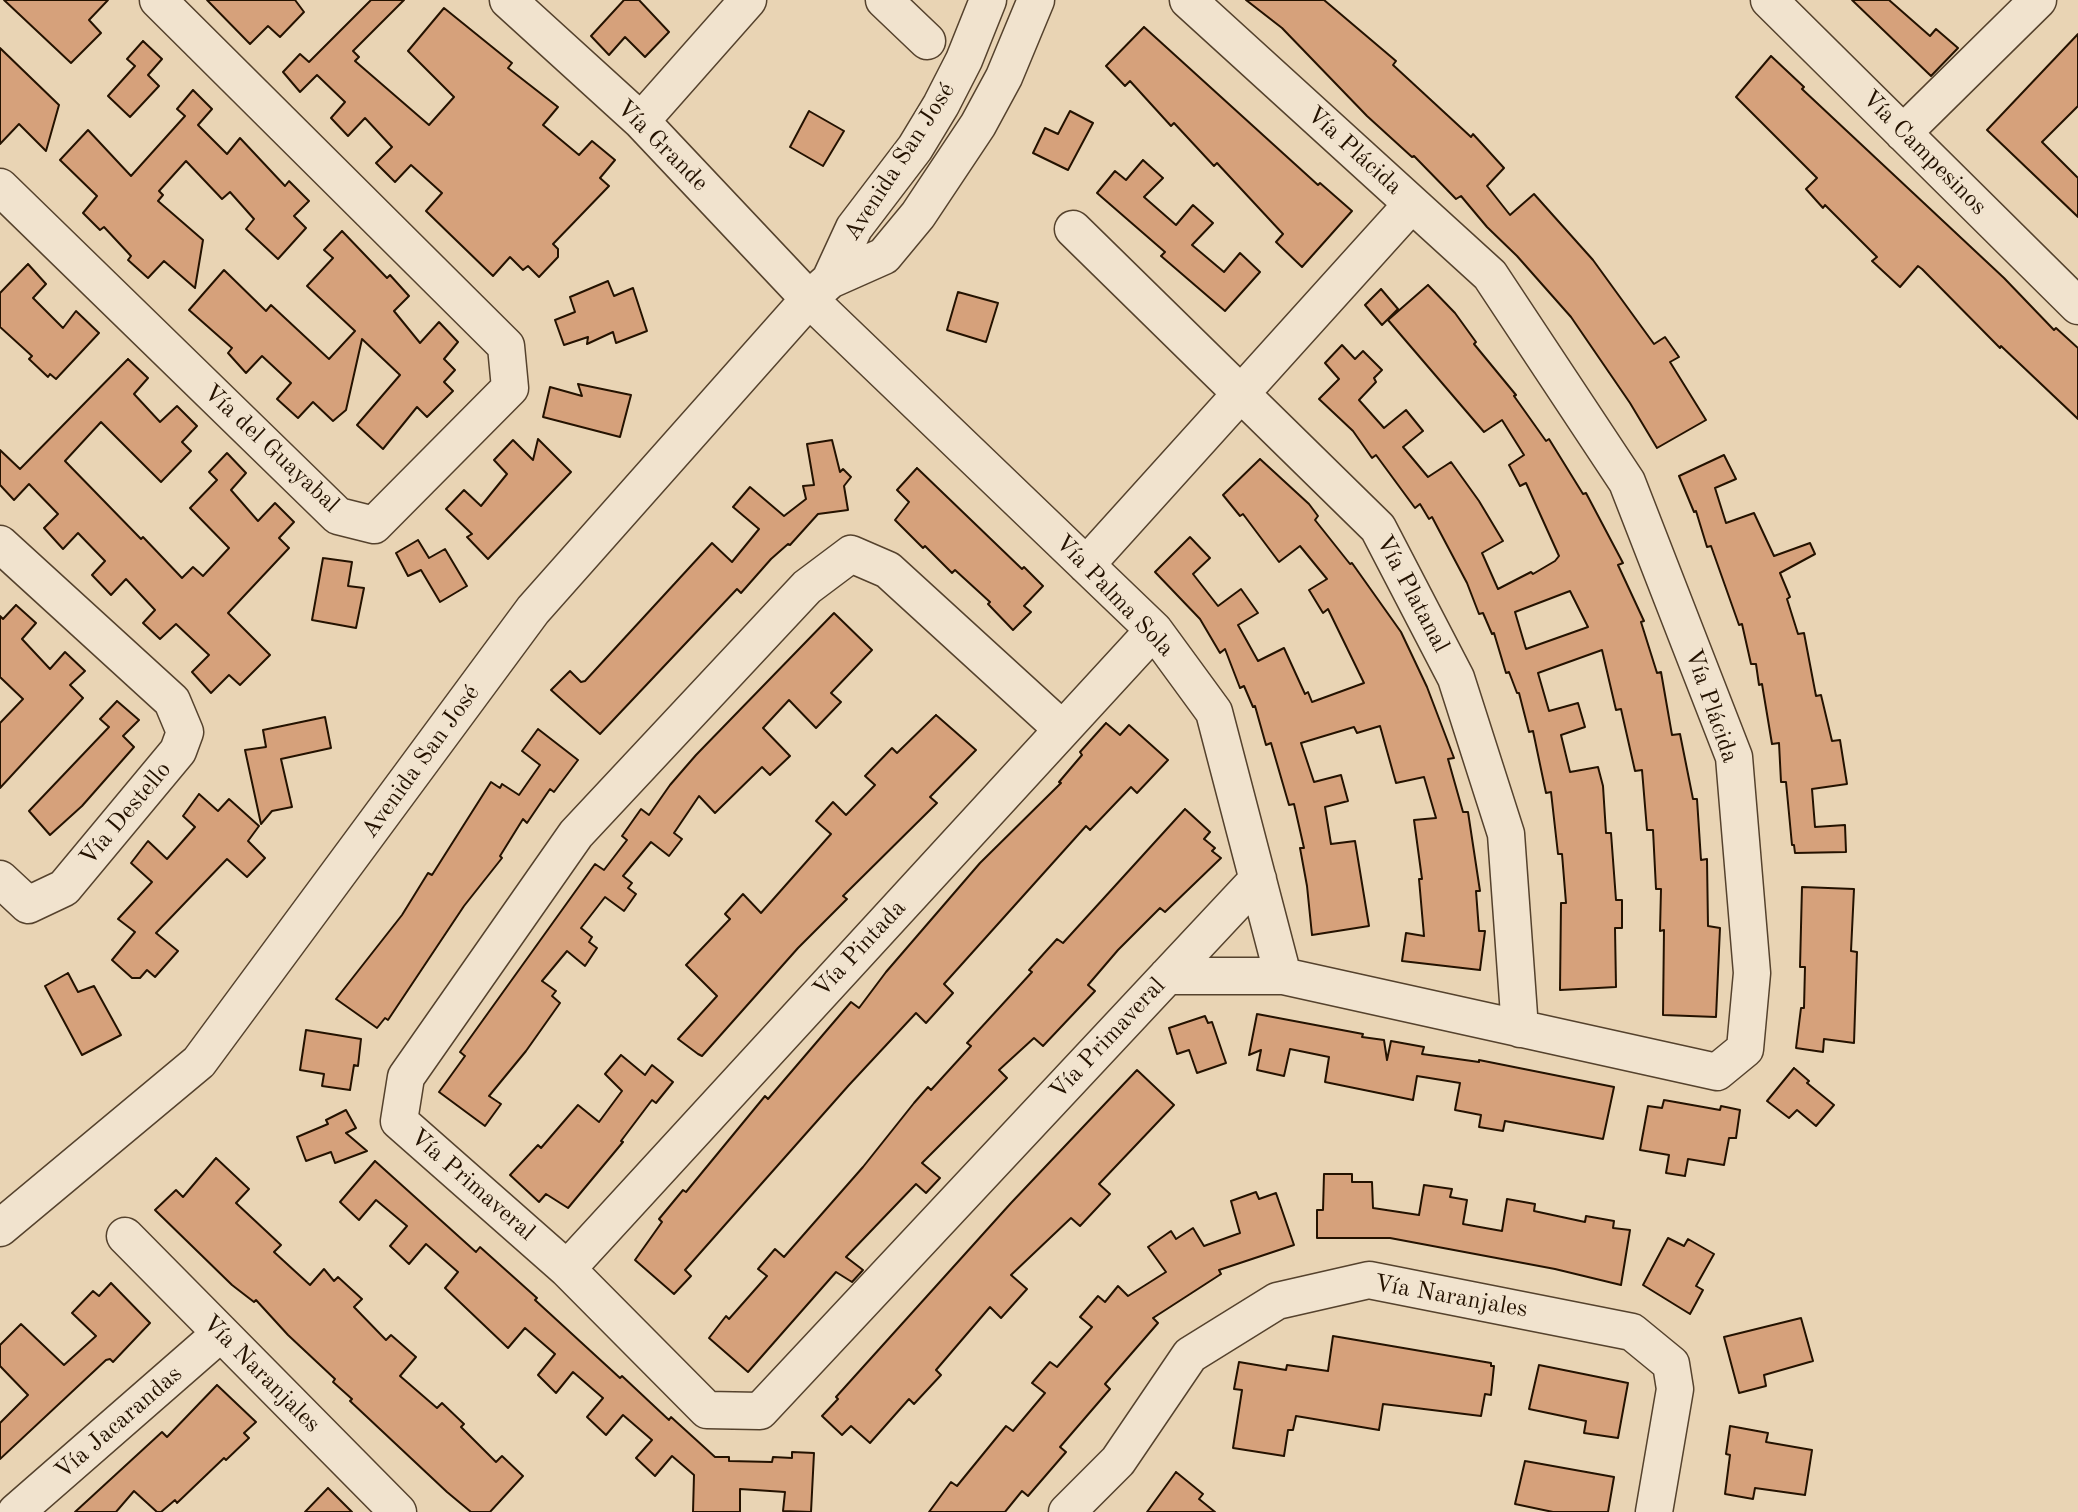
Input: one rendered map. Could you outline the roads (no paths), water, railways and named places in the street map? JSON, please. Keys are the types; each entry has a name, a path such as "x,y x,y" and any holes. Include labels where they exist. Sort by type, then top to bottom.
{"street":[{"name":"Vía del Guayabal","path":"0,187 338,516 374,525 510,388 506,346 158,0"},
{"name":"Vía Grande","path":"508,0 820,289"},
{"path":"641,121 748,0"},
{"path":"884,0 927,41"},
{"name":"Avenida San José","path":"7,1211 199,1062 533,610 820,289 854,228 900,168 941,105 964,60 988,0"},
{"name":"Avenida San José","path":"820,289 884,256 918,215 978,125 1004,77 1036,0"},
{"name":"Vía Plácida","path":"1167,976 1283,976 1717,1072 1745,1049 1752,973 1734,757 1627,482 1490,275 1188,0"},
{"name":"Vía Campesinos","path":"1769,0 1903,133 2074,292"},
{"path":"1903,133 2038,0"},
{"path":"1086,565 1412,204"},
{"name":"Vía Platanal","path":"1073,229 1378,528 1456,678 1506,834 1520,1029"},
{"name":"Vía Palma Sola","path":"820,289 1086,565 1154,630 1214,712 1283,976"},
{"name":"Vía Destello","path":"0,544 172,701 185,732 178,751 64,888 28,905 0,879"},
{"name":"Vía Primaveral","path":"1062,729 888,570 851,554 807,587 576,834 406,1077 399,1121 567,1269 707,1410 760,1411 1258,879"},
{"name":"Vía Pintada","path":"567,1269 1154,630"},
{"name":"Vía Naranjales","path":"125,1236 398,1512"},
{"name":"Vía Naranjales","path":"1067,1512 1118,1461 1190,1355 1277,1301 1369,1280 1632,1332 1642,1340 1671,1364 1675,1389 1654,1512"},
{"name":"Vía Jacarandas","path":"16,1512 221,1333"}]}
